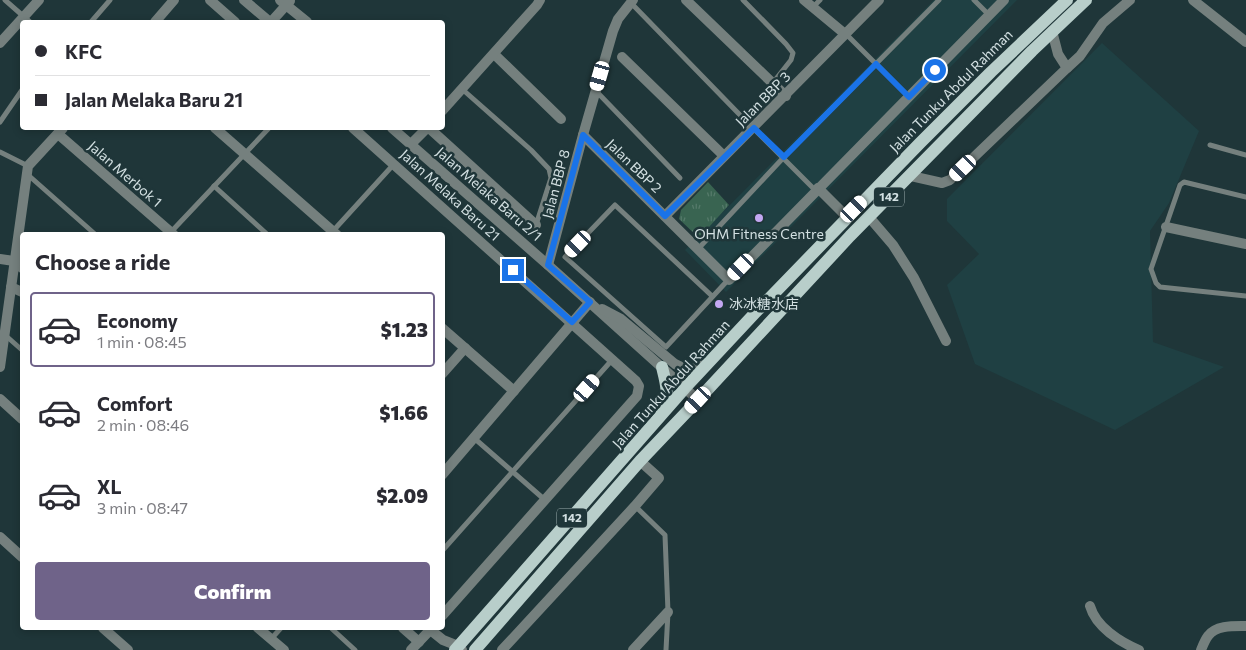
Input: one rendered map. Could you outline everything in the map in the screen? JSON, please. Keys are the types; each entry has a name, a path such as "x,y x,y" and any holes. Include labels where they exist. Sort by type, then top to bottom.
{"main road":[{"name":"Jalan Tunku Abdul Rahman","path":"453,647 685,388 846,217 984,79 1067,0"},
{"name":"Jalan Tunku Abdul Rahman","path":"475,650 640,461 869,217 1052,31 1086,0"},
{"path":"658,420 664,408 667,395 662,367"}],"street":[{"path":"27,20 39,0"},
{"path":"157,20 174,0"},
{"path":"210,0 233,20"},
{"path":"244,0 268,20"},
{"path":"445,108 540,0"},
{"path":"686,0 786,96"},
{"path":"804,0 816,4 845,34"},
{"name":"Jalan BBP 3","path":"665,216 879,0"},
{"path":"729,280 1004,0"},
{"path":"910,176 942,183 950,180 1080,56 1103,22 1130,0"},
{"path":"1193,0 1246,42"},
{"path":"272,20 286,2 304,20"},
{"name":"Jalan BBP 8","path":"548,265 583,135 616,25 618,19 632,2"},
{"path":"0,43 20,26"},
{"path":"1052,31 1058,54 1067,68"},
{"path":"494,54 561,119"},
{"path":"622,58 724,156"},
{"path":"217,130 334,232"},
{"name":"Jalan Melaka Baru 21","path":"355,130 572,322 636,381 639,386 636,396 445,613"},
{"name":"Jalan Melaka Baru 2/1","path":"394,130 590,302"},
{"path":"411,144 426,130"},
{"path":"430,130 536,225"},
{"path":"21,232 27,170 60,131"},
{"name":"Jalan Merbok 1","path":"60,131 169,232"},
{"name":"Jalan BBP 2","path":"583,135 729,280"},
{"path":"817,190 846,217"},
{"path":"869,217 893,245 914,278 946,341"},
{"path":"1166,227 1246,244"},
{"path":"0,367 11,287 18,265 20,237"},
{"path":"0,258 18,265"},
{"path":"11,287 20,291"},
{"path":"445,472 590,302"},
{"path":"590,302 621,319 675,364 683,368 692,369 711,362"},
{"path":"590,302 698,400"},
{"path":"445,331 514,391"},
{"path":"445,371 465,348"},
{"path":"0,399 20,416"},
{"path":"502,650 659,478 640,461"},
{"path":"0,537 20,555"},
{"path":"1090,606 1097,621 1126,643 1139,650"},
{"path":"633,650 668,612"},
{"path":"1201,650 1210,634 1215,630 1224,627 1246,626"},
{"path":"105,630 128,650"},
{"path":"260,630 284,650"},
{"path":"405,630 419,642"},
{"path":"411,650 428,630"},
{"path":"432,630 453,647"}],"lane":[{"path":"5,0 27,20"},
{"path":"92,20 110,0"},
{"path":"743,0 793,53 791,60 772,84"},
{"path":"698,249 784,157 939,0"},
{"path":"974,0 989,15"},
{"path":"632,2 740,115"},
{"path":"845,34 909,97"},
{"path":"462,89 531,150 549,169 551,178 536,225"},
{"path":"596,91 680,178"},
{"path":"0,122 20,93"},
{"path":"754,128 817,190"},
{"path":"173,232 267,130"},
{"path":"1210,145 1246,155"},
{"path":"0,152 27,170 93,232"},
{"path":"336,232 394,164"},
{"path":"1246,197 1184,182 1180,185 1151,269 1156,283 1160,287 1246,296"},
{"path":"214,186 265,232"},
{"path":"712,296 615,205 565,257 666,347 729,280"},
{"path":"5,335 20,348"},
{"path":"445,548 612,360"},
{"path":"474,438 545,500"},
{"path":"635,506 665,535 668,612 666,650"},
{"path":"271,639 279,630"},
{"path":"334,630 355,650"}],"shaded area":[{"path":"934,0 1017,0 726,292 685,250"},
{"path":"1102,43 1199,131 1169,203 1150,231 1153,342 1224,367 1115,430 975,364 947,285 979,254 947,221 947,199"}],"green space":[{"path":"708,182 729,205 699,238 679,219 681,210"}],"place":[{"name":"OHM Fitness Centre","path":"759,218"},
{"name":"冰冰糖水店","path":"719,304"}],"route":[{"path":"513,270 572,322 590,302 548,265 583,135 665,216 754,128 784,157 876,64 909,97 935,70"}]}
